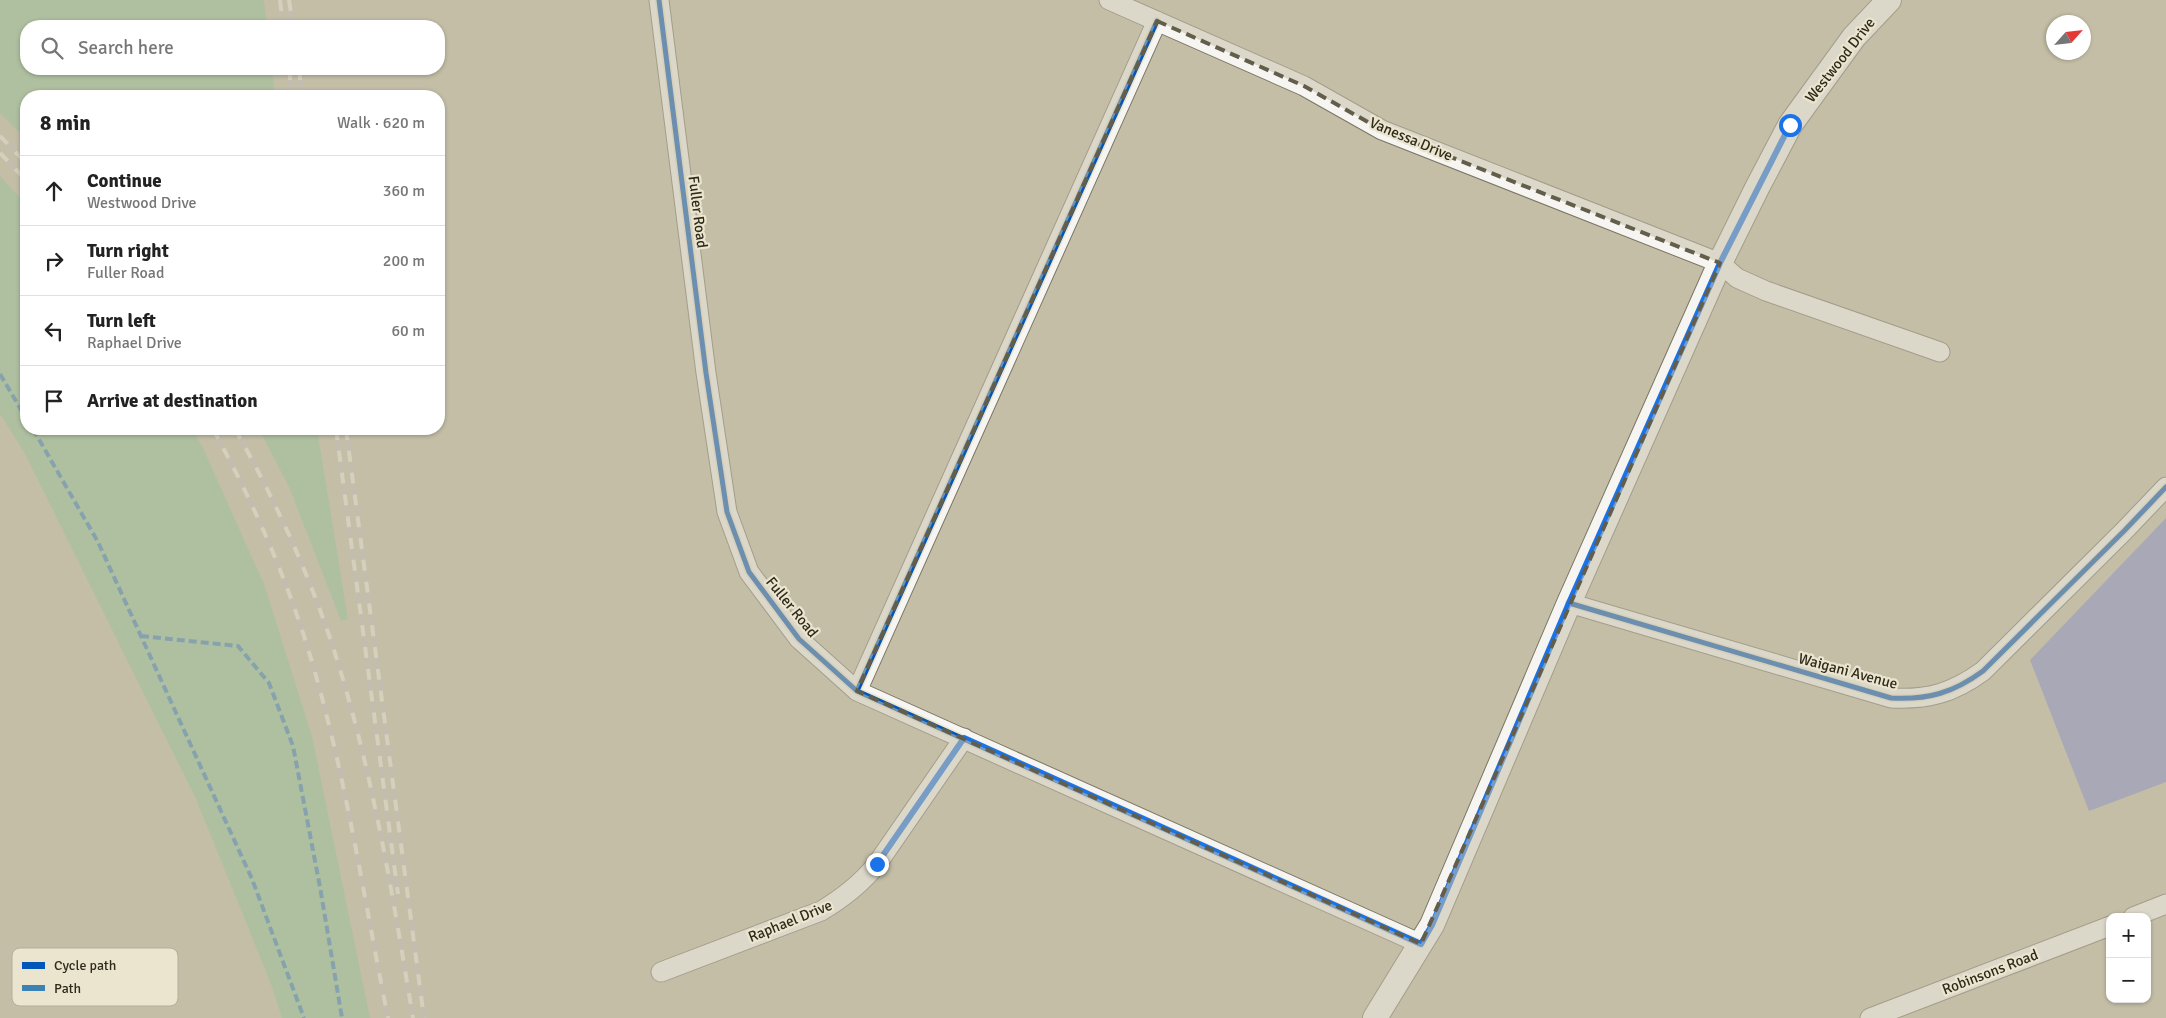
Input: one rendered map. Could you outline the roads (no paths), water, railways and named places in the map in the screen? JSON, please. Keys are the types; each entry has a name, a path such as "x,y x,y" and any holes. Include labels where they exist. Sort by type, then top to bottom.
{"main road":[{"name":"Westwood Drive","path":"1375,1018 1432,925 1569,603 1720,263 1790,125 1854,37 1889,0"}],"street":[{"name":"Fuller Road","path":"659,0 706,373 727,512 749,572 799,639 857,690 1421,944"},
{"name":"Vanessa Drive","path":"1109,0 1304,86 1382,130 1720,263 1736,278 1766,291 1940,352"},
{"path":"857,690 1157,21"},
{"name":"Waigani Avenue","path":"1569,603 1891,698 1931,696 1965,684 1983,671 2166,487"},
{"name":"Raphael Drive","path":"661,972 821,911 839,901 863,881 877,864 964,738"},
{"path":"2151,913 2164,910"},
{"name":"Robinsons Road","path":"1870,1018 2106,928"}],"water":[{"path":"2166,518 2166,782 2089,811 2030,660"}],"railway":[{"path":"280,0 282,20"},
{"path":"289,0 292,20"},
{"path":"290,75 291,90"},
{"path":"300,75 301,90"},
{"path":"0,136 20,157"},
{"path":"0,153 20,174"},
{"path":"216,435 273,553 293,604 316,677 351,822 388,1018"},
{"path":"238,435 275,505 299,557 330,638 344,684 369,779 379,826 413,1018"},
{"path":"337,435 398,894"},
{"path":"347,435 424,1018"}]}
